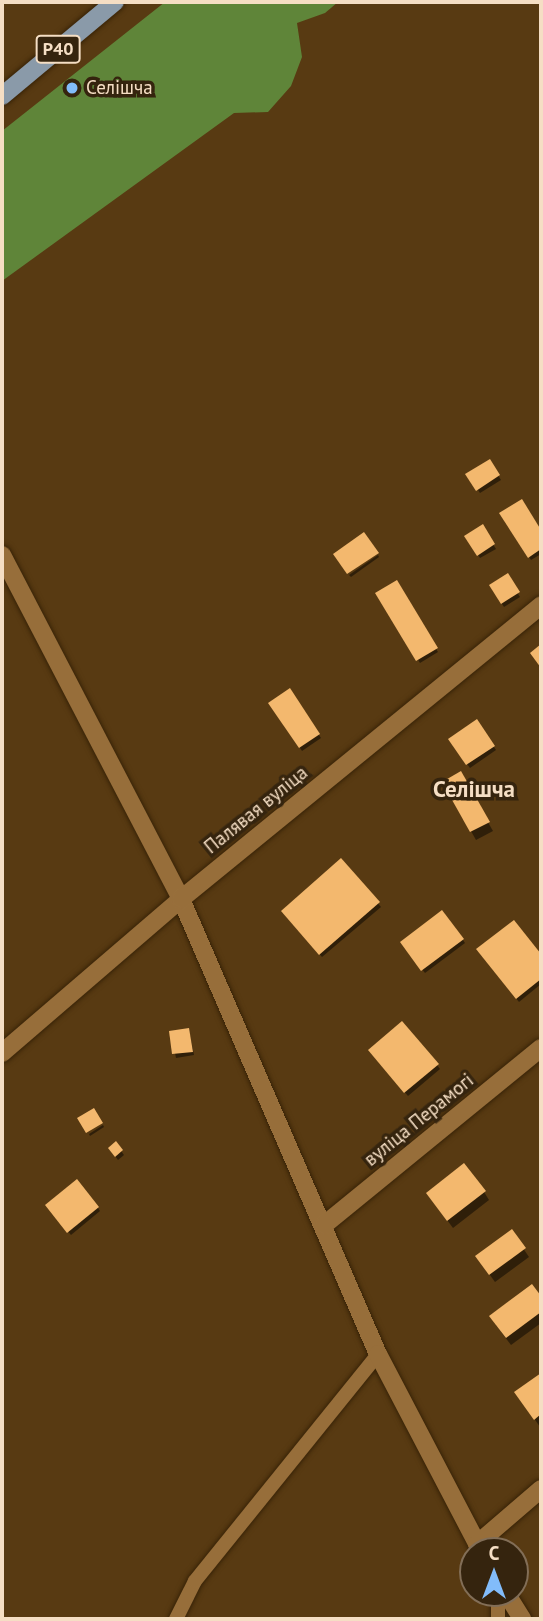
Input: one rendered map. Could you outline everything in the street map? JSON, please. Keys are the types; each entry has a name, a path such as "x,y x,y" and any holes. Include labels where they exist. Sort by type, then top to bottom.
{"main road":[{"name":"Р40","path":"2,96 115,2"}],"street":[{"path":"2,555 181,899 378,1354 473,1537"},
{"name":"Палявая вуліца","path":"2,1053 181,899 541,605"},
{"name":"вуліца Перамогі","path":"324,1225 541,1048"},
{"path":"491,1537 541,1489"}],"lane":[{"path":"176,1619 195,1581 378,1354"}],"green space":[{"path":"165,2 338,2 325,13 297,23 302,57 291,86 268,112 234,113 2,281 2,131"}],"building":[{"path":"490,459 500,475 476,491 465,474"},
{"path":"522,499 541,530 541,549 528,558 499,513"},
{"path":"483,524 495,544 477,556 464,536"},
{"path":"364,532 379,553 347,574 333,554"},
{"path":"508,573 520,592 501,604 489,585"},
{"path":"397,580 438,648 416,661 375,593"},
{"path":"541,644 541,668 530,653"},
{"path":"290,688 320,734 299,748 268,703"},
{"path":"477,719 495,746 466,765 448,739"},
{"path":"461,771 490,822 470,832 442,782"},
{"path":"341,858 380,902 319,955 281,911"},
{"path":"442,910 464,939 421,971 400,942"},
{"path":"514,920 541,954 541,979 516,999 476,949"},
{"path":"402,1021 439,1064 404,1093 368,1050"},
{"path":"189,1028 193,1052 172,1054 169,1031"},
{"path":"94,1108 103,1123 86,1133 77,1118"},
{"path":"116,1141 123,1150 115,1157 108,1148"},
{"path":"464,1163 486,1191 447,1221 426,1193"},
{"path":"77,1179 99,1207 67,1233 45,1205"},
{"path":"512,1229 526,1248 489,1275 475,1256"},
{"path":"532,1284 541,1296 541,1312 506,1338 489,1316"},
{"path":"541,1373 541,1414 534,1420 514,1392"}],"place":[{"name":"Селішча","path":"72,88"}],"district":[{"name":"Селішча","path":"474,789"}]}
